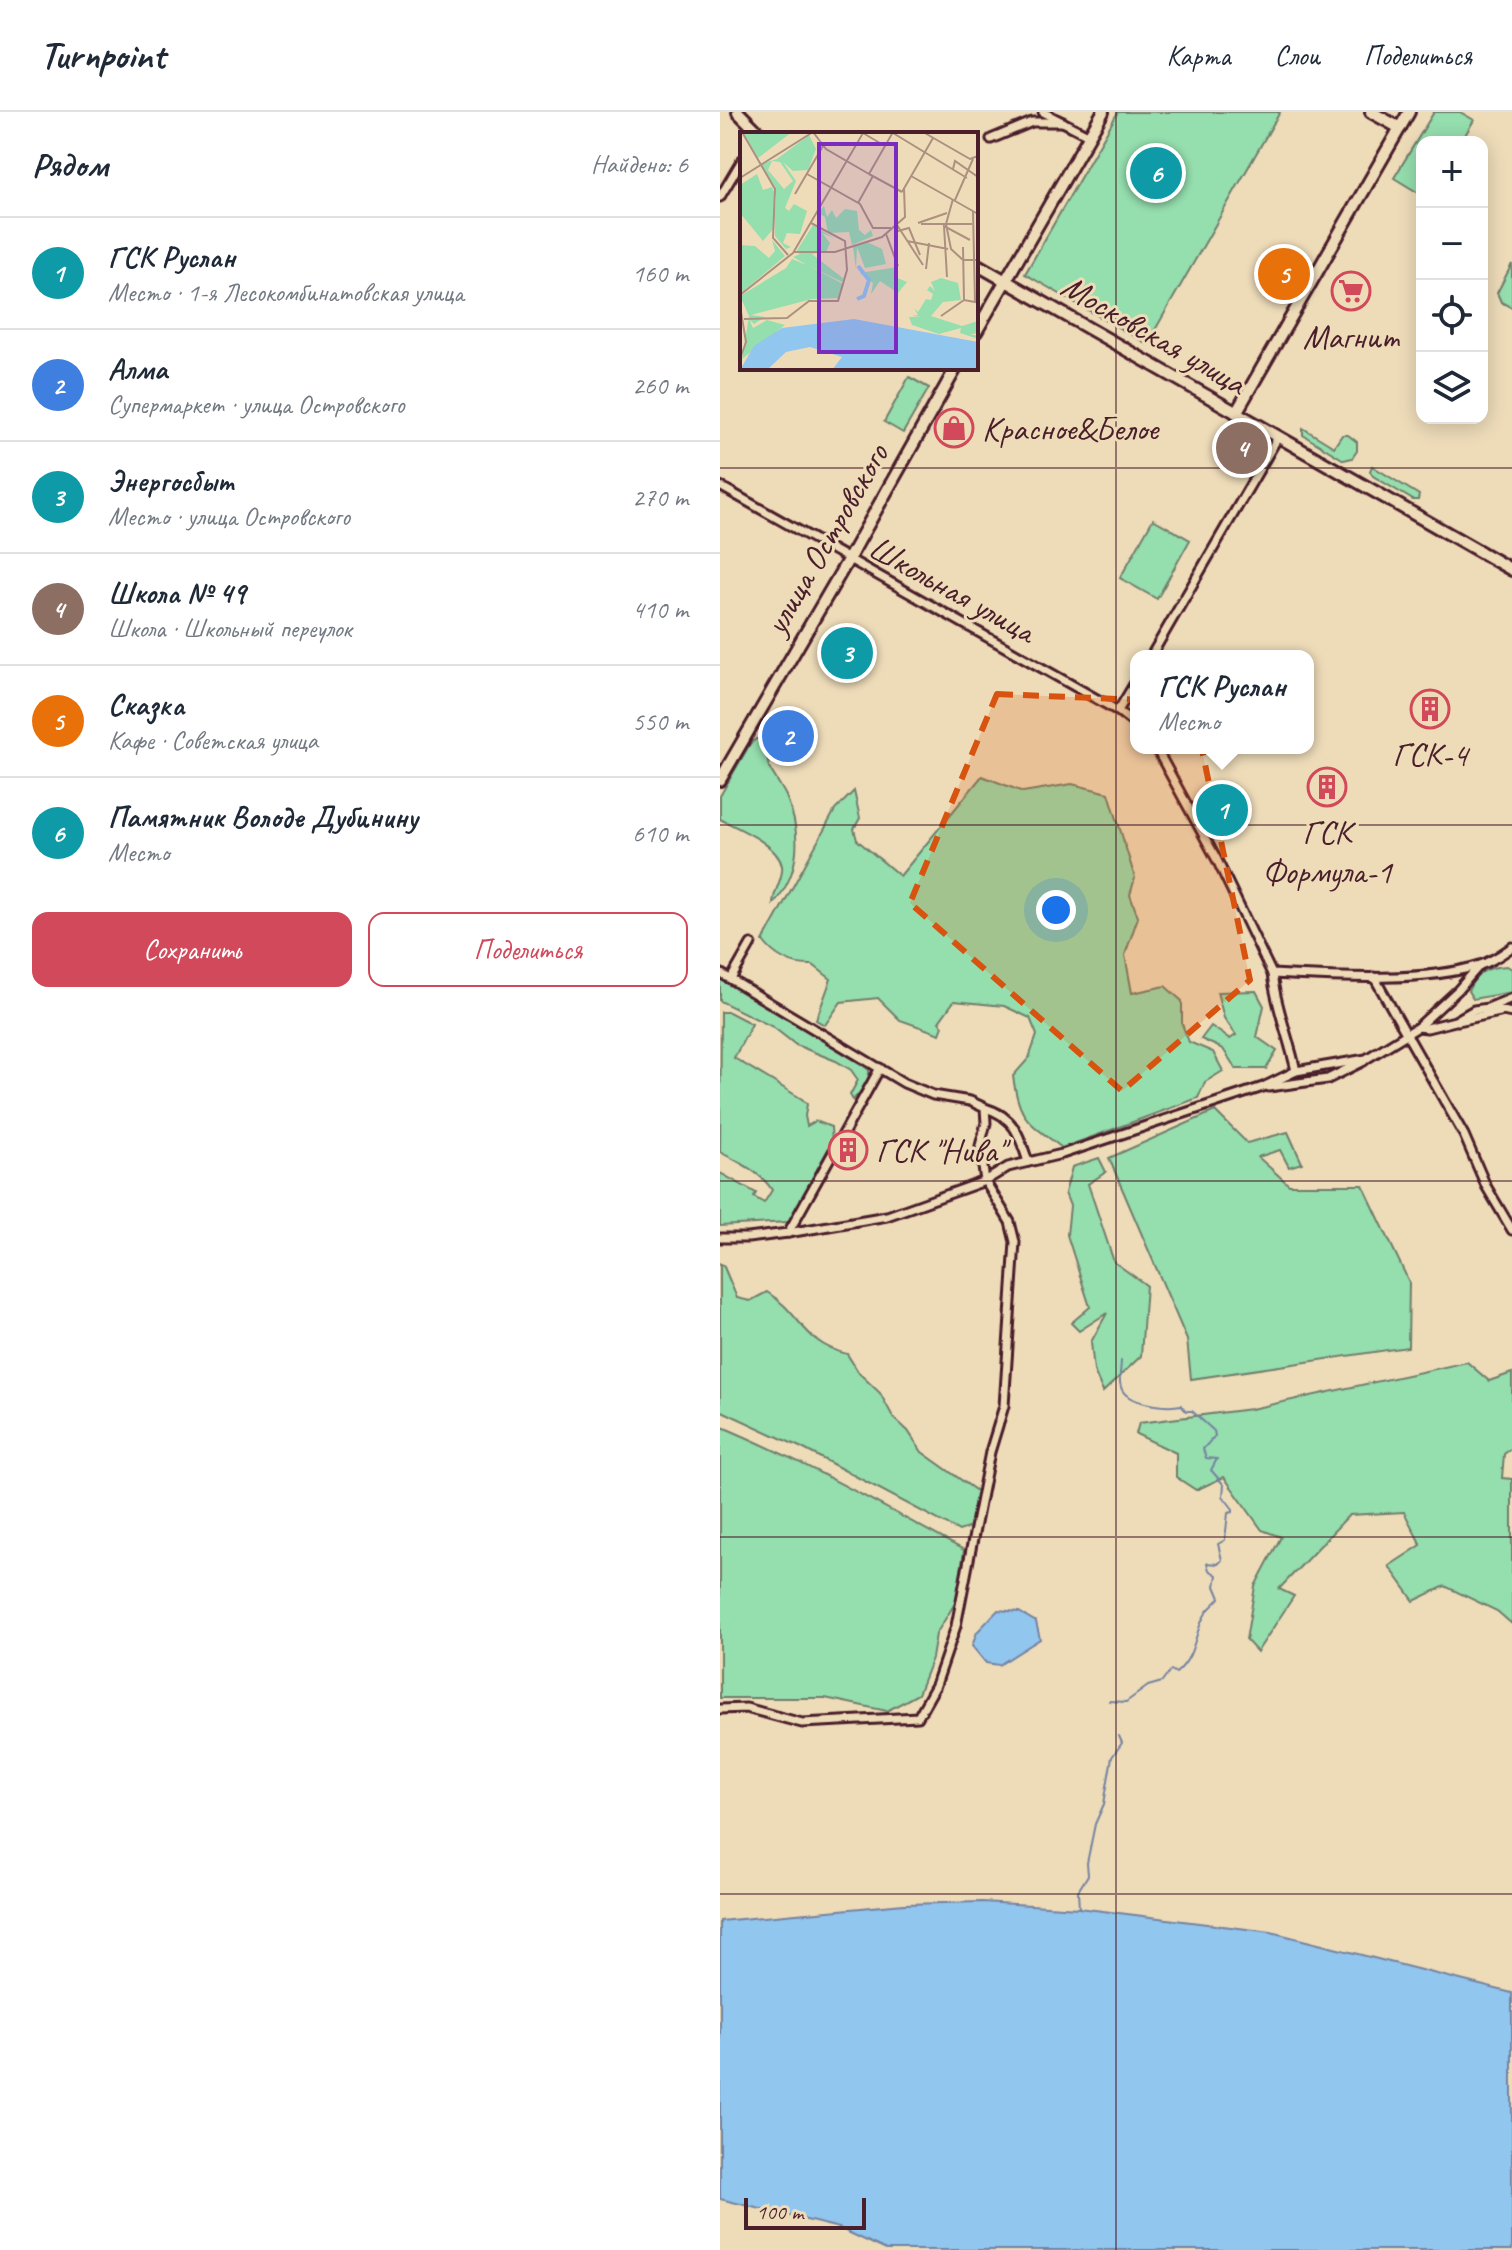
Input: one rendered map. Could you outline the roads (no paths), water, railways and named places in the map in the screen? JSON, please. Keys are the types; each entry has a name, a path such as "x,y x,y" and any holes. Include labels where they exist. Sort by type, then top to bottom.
{"main road":[{"path":"738,112 758,132"},
{"path":"978,328 1103,112"},
{"path":"1371,112 1400,128"},
{"path":"1236,413 1409,112"},
{"name":"Московская улица","path":"978,265 1512,570"},
{"name":"улица Островского","path":"720,780 955,370"}],"street":[{"path":"1043,112 1090,136"},
{"path":"991,139 1032,122 1063,122"},
{"path":"720,197 740,163"},
{"path":"1154,650 1278,437"},
{"name":"Школьная улица","path":"720,486 1130,720"},
{"path":"1118,711 1130,691"},
{"path":"1159,754 1217,860 1272,974 1275,999 1288,1033 1296,1071"},
{"path":"731,979 751,944"},
{"path":"1272,974 1374,977 1433,974 1479,966 1496,959 1512,947"},
{"path":"1263,1087 1328,1079 1366,1059 1418,1027 1479,966"},
{"path":"720,973 880,1068 933,1095 970,1101 995,1111 1012,1122 1020,1134 1028,1162"},
{"path":"1374,977 1464,1135 1486,1186 1512,1230"},
{"path":"1455,1021 1474,1010 1512,998"},
{"path":"1488,1008 1512,1013"},
{"path":"1418,1027 1475,1019 1502,1011"},
{"path":"720,1238 788,1233 887,1216 985,1181 1008,1167 1062,1154 1263,1087 1296,1071 1366,1059"},
{"path":"788,1233 880,1068"},
{"path":"720,1709 746,1708 802,1723 908,1719 918,1717 936,1685 956,1626 990,1452 1004,1406 1015,1242 1010,1222 985,1181 980,1146 986,1123 985,1108"}],"water":[{"path":"998,1610 1019,1612 1036,1622 1040,1639 999,1665 986,1663 972,1646 977,1632"},
{"path":"982,1902 1079,1908 1271,1932 1512,1993 1512,2250 886,2250 839,2228 720,2199 720,1921 904,1904"}],"waterway":[{"path":"1109,1701 1126,1702 1148,1686 1162,1682 1171,1670 1176,1673 1188,1659 1206,1613 1220,1598 1215,1586 1217,1575 1209,1570 1207,1563 1218,1564 1222,1560 1218,1544 1225,1540 1228,1513 1233,1512 1223,1496 1224,1485 1211,1470 1217,1459 1206,1458 1203,1449 1215,1436 1214,1431 1181,1405 1157,1405 1138,1401 1124,1393 1120,1384 1121,1361"},
{"path":"1079,1908 1078,1891 1088,1875 1087,1863 1095,1824 1104,1804 1112,1757 1122,1743 1119,1736"}],"place":[{"name":"Памятник Володе Дубинину","path":"1156,173"},
{"name":"Сказка","path":"1284,274"},
{"name":"Магнит","path":"1351,291"},
{"name":"Красное&Белое","path":"954,428"},
{"name":"Школа № 49","path":"1242,448"},
{"name":"Энергосбыт","path":"847,653"},
{"name":"ГСК-4","path":"1430,709"},
{"name":"Алма","path":"788,736"},
{"name":"ГСК Формула-1","path":"1327,787"},
{"name":"ГСК Руслан","path":"1222,810"},
{"name":"ГСК \"Нива\"","path":"848,1150"}]}
